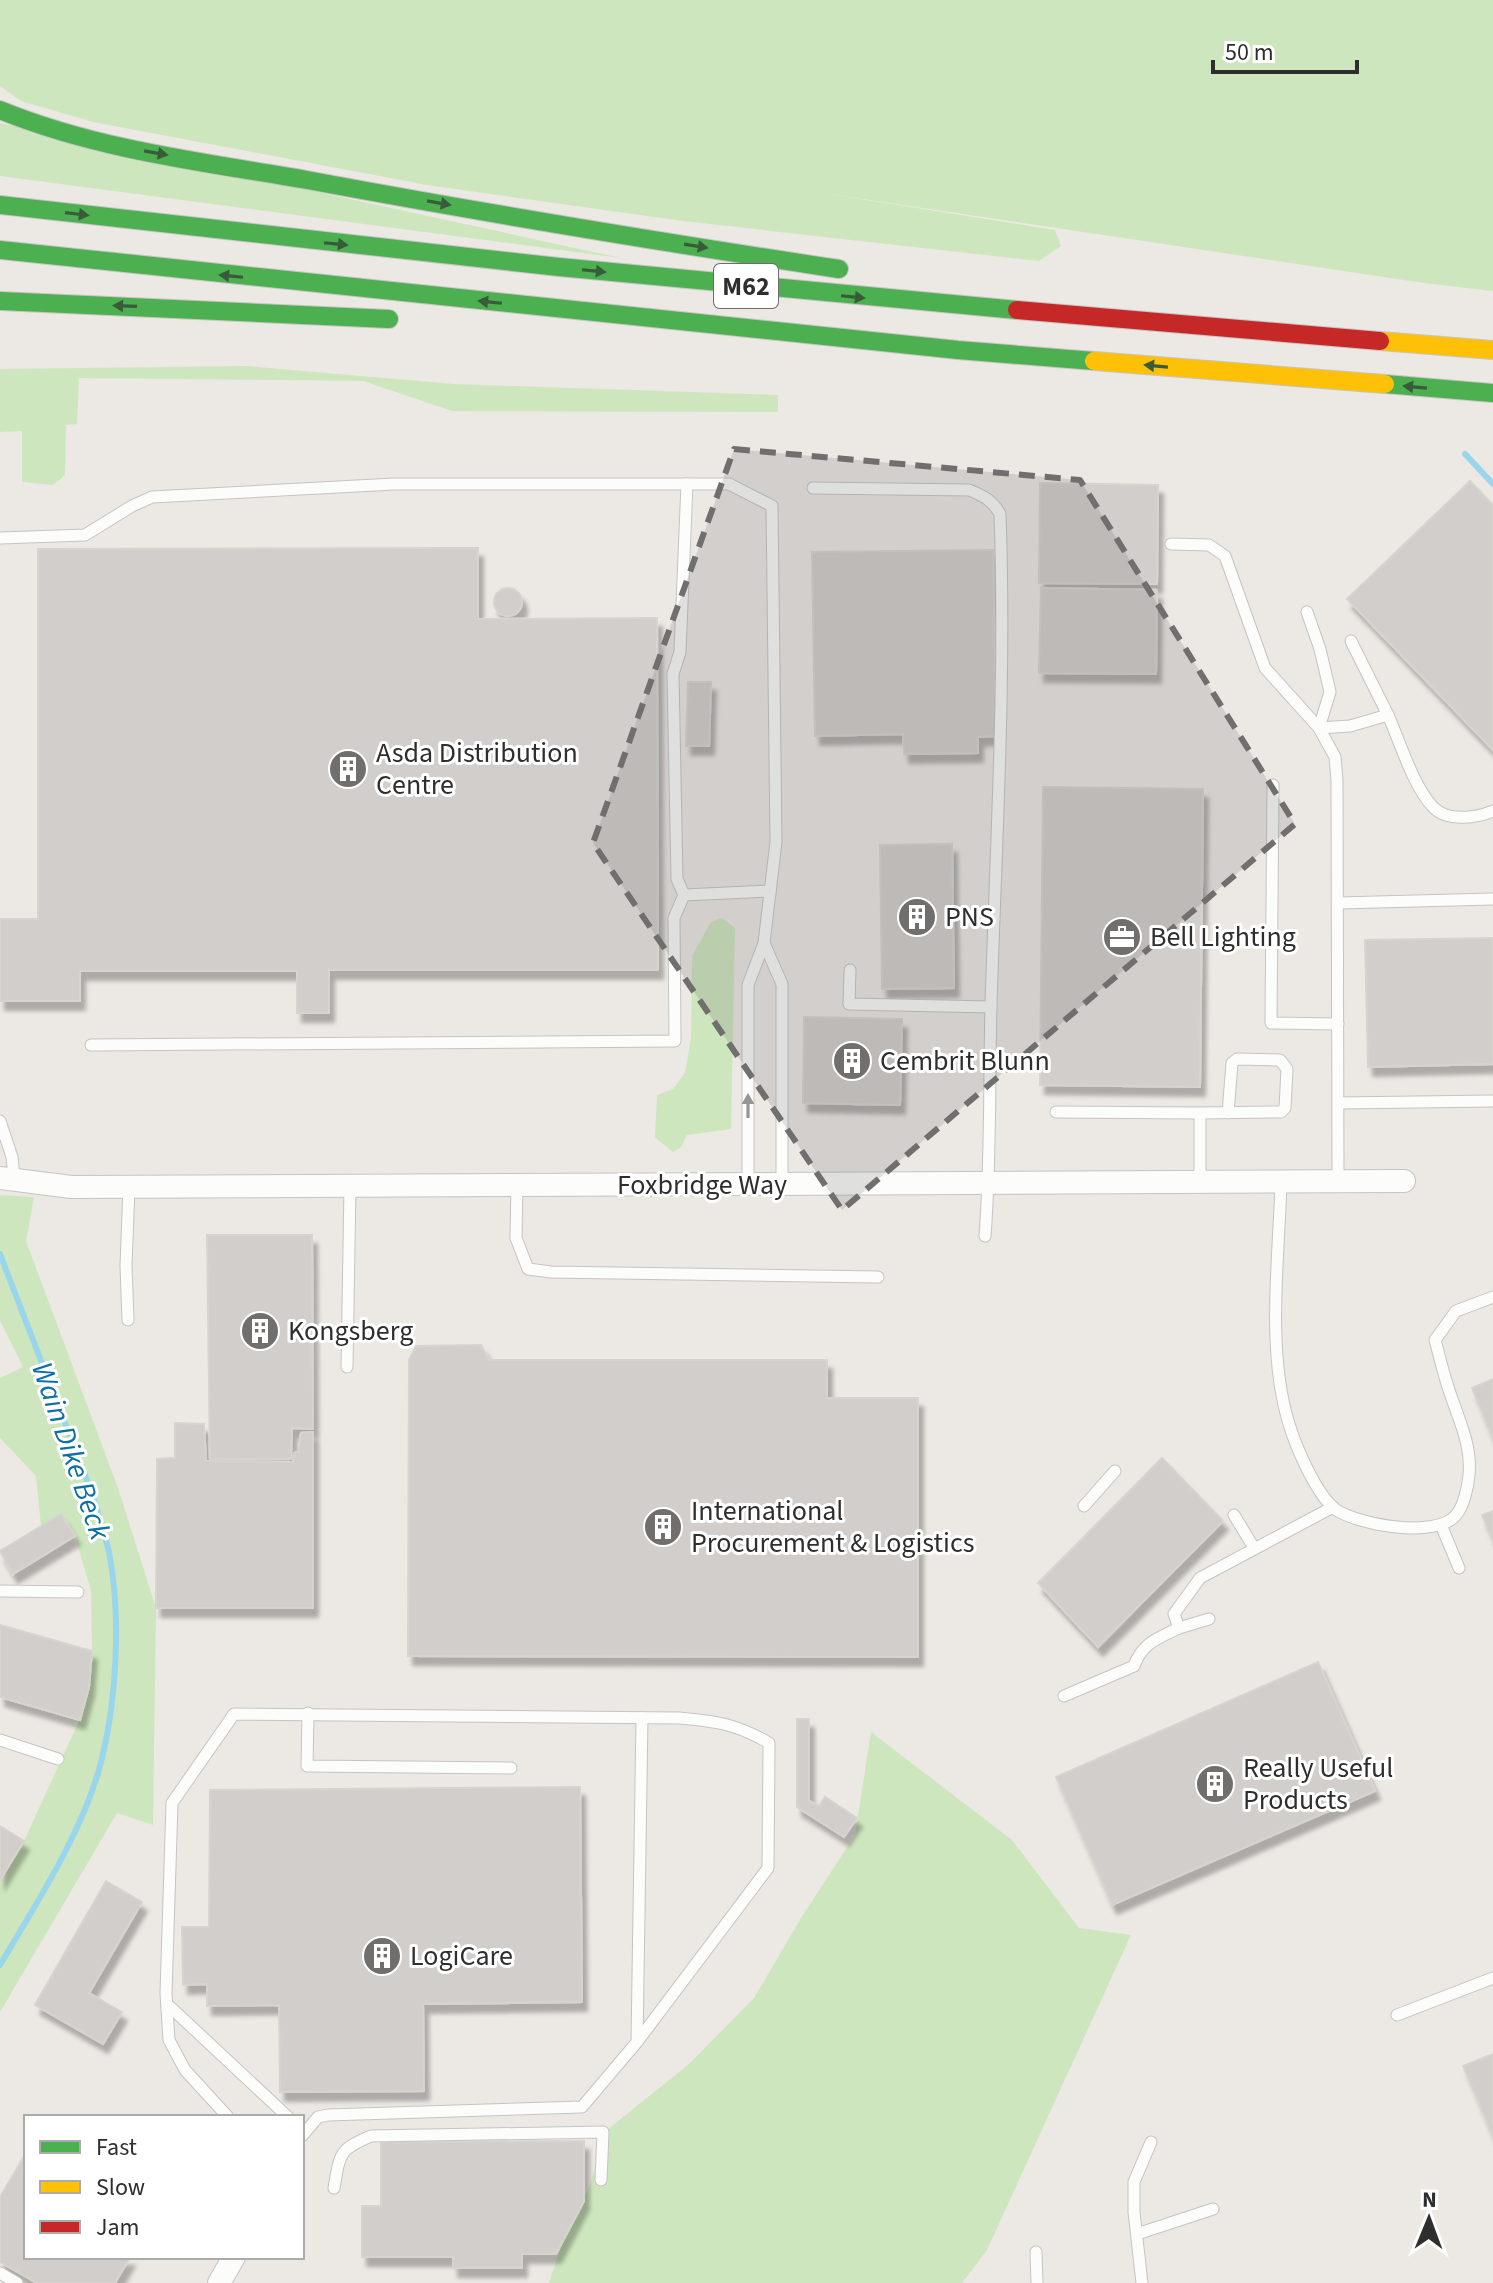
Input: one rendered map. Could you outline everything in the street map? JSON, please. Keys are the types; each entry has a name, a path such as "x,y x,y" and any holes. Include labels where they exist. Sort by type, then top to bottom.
{"highway":[{"name":"M62","path":"0,110 27,122 95,142 325,184 854,271"},
{"name":"M62","path":"0,205 287,239 693,281 1493,350"},
{"name":"M62","path":"0,250 958,350 1493,393"},
{"name":"M62","path":"946,285 1252,331"},
{"path":"0,301 406,320"},
{"name":"M62","path":"577,329 958,350"}],"street":[{"name":"Foxbridge Way","path":"7,1178 71,1187 1404,1181"}],"lane":[{"path":"0,538 85,535 152,497 394,484 729,484 772,506 776,842 764,943 748,985 748,1184"},
{"path":"91,1045 675,1041 674,918 684,895 677,879 673,674 680,652 687,484"},
{"path":"813,488 969,490 986,497 1000,514 999,813 985,1236"},
{"path":"1171,544 1209,545 1225,556 1265,668 1319,728 1335,757 1338,1181"},
{"path":"1307,612 1330,692 1319,728"},
{"path":"1351,641 1418,784 1433,808 1455,817 1493,811"},
{"path":"1319,728 1350,726 1388,715"},
{"path":"1273,785 1271,1023 1338,1024"},
{"path":"684,895 770,891"},
{"path":"1338,903 1493,899"},
{"path":"764,943 782,984 782,1184"},
{"path":"850,970 849,1004 991,1007"},
{"path":"1056,1112 1200,1113 1228,1113 1281,1112 1285,1108 1285,1065 1280,1060 1237,1059 1232,1063 1228,1113"},
{"path":"1338,1103 1493,1101"},
{"path":"1200,1113 1200,1182"},
{"path":"0,1121 12,1157 7,1178"},
{"path":"1281,1182 1277,1317 1282,1392 1289,1424 1306,1464 1333,1507 1352,1518 1373,1524 1408,1527 1441,1525 1456,1516 1469,1477 1470,1451 1435,1340 1456,1311 1493,1297"},
{"path":"517,1185 516,1238 528,1269 551,1272 878,1277"},
{"path":"347,1367 350,1186"},
{"path":"128,1320 126,1266 129,1187"},
{"path":"1084,1506 1115,1471"},
{"path":"1179,1628 1174,1614 1200,1578 1333,1507"},
{"path":"1234,1515 1254,1548"},
{"path":"1441,1525 1459,1568"},
{"path":"0,1591 78,1592"},
{"path":"1064,1696 1134,1666 1140,1650 1152,1640 1209,1619"},
{"path":"308,1713 307,1766 511,1768"},
{"path":"226,2115 185,2070 169,2040 167,2004 172,1803 234,1714 717,1721 746,1730 769,1743 768,1868 637,2042 582,2107 328,2115 318,2117 304,2131"},
{"path":"637,2042 642,1718"},
{"path":"0,1740 58,1759"},
{"path":"1397,2015 1493,1978"},
{"path":"167,2004 286,2115"},
{"path":"334,2188 339,2160 347,2146 371,2136 603,2132 601,2180"},
{"path":"1142,2283 1134,2182 1151,2142"},
{"path":"1137,2234 1213,2209"},
{"path":"1036,2252 1037,2283"},
{"path":"0,2273 17,2283"}],"highlighted area":[{"path":"734,449 1080,480 1295,824 842,1210 593,843"}],"green space":[{"path":"0,0 1493,0 1493,291 816,192 1055,230 1061,246 1039,261 683,221 427,185 93,122 21,101 0,86"},
{"path":"0,123 621,258 0,176"},
{"path":"246,366 454,384 778,395 778,412 452,411 363,381 79,378 77,424 66,425 65,475 53,485 22,482 22,431 0,432 0,369"},
{"path":"722,918 735,928 731,1129 687,1135 681,1147 673,1152 655,1137 657,1095 673,1089 685,1073 691,1038 692,956 711,922"},
{"path":"0,1195 34,1197 26,1241 118,1488 156,1608 153,1825 117,1813 0,2012 0,1880 24,1841 80,1719 92,1651 91,1591 75,1536 61,1514 41,1526 36,1476 0,1438 0,1378 23,1367 0,1321"},
{"path":"871,1732 1012,1840 1079,1928 1131,1935 987,2250 962,2283 549,2283 561,2246 589,2187 607,2130 689,2064 754,1998 855,1835"}],"building":[{"path":"1470,481 1493,505 1493,750 1347,599"},
{"path":"1040,483 1158,485 1157,584 1039,583"},
{"name":"Asda Distribution Centre","path":"478,548 478,619 657,618 658,970 329,970 329,1013 297,1013 297,971 80,971 80,1001 0,1001 0,919 38,919 38,549"},
{"path":"993,550 996,736 978,737 978,753 904,754 903,734 815,736 812,552"},
{"path":"508,588 518,592 522,602 518,612 508,616 498,612 494,602 498,592"},
{"path":"1041,588 1157,590 1156,674 1039,673"},
{"path":"688,682 711,682 709,746 686,746"},
{"name":"Bell Lighting","path":"1043,787 1203,789 1200,1087 1040,1085"},
{"name":"PNS","path":"952,844 954,988 882,989 880,845"},
{"path":"1493,938 1493,1064 1368,1067 1365,940"},
{"name":"Cembrit Blunn","path":"804,1017 902,1019 900,1105 803,1103"},
{"name":"Kongsberg","path":"207,1235 312,1235 313,1429 292,1428 291,1459 210,1459"},
{"name":"International Procurement & Logistics","path":"481,1345 489,1360 827,1360 827,1398 918,1398 918,1657 408,1656 409,1360 416,1346"},
{"path":"1493,1379 1493,1439 1472,1388"},
{"path":"175,1423 204,1424 206,1461 293,1462 294,1453 299,1452 301,1433 313,1432 313,1608 156,1608 157,1459 175,1458"},
{"path":"1162,1458 1223,1521 1098,1647 1038,1583"},
{"path":"1493,1511 1493,1541 1482,1515"},
{"path":"61,1514 75,1536 13,1574 0,1551"},
{"path":"0,1625 92,1651 89,1687 80,1720 0,1697"},
{"name":"Really Useful Products","path":"1318,1662 1375,1791 1112,1905 1056,1777"},
{"path":"797,1719 809,1719 809,1801 819,1806 825,1797 857,1818 844,1837 797,1807"},
{"name":"LogiCare","path":"580,1787 582,2002 423,2004 424,2091 280,2092 279,2005 207,2006 207,1984 183,1985 182,1927 209,1927 210,1790"},
{"path":"0,1826 24,1841 0,1880"},
{"path":"106,1881 142,1902 89,1993 122,2012 103,2044 35,2005"},
{"path":"1493,2054 1493,2137 1463,2066"},
{"path":"584,2141 584,2201 556,2254 522,2254 522,2268 453,2268 453,2257 362,2257 362,2206 381,2206 381,2142"},
{"path":"24,2156 24,2259 129,2259 115,2283 37,2283 0,2262 0,2197"}],"waterway":[{"path":"1465,454 1493,484"},
{"name":"Wain Dike Beck","path":"0,1254 100,1520 113,1576 116,1628 111,1709 94,1784 72,1838 0,1965"}],"traffic: fast":[{"path":"0,110 75,135 151,153 573,227 839,269"},
{"path":"0,205 559,267 1017,310"},
{"path":"0,250 958,350 1094,361"},
{"path":"0,301 389,319"},
{"path":"1385,384 1493,393"}],"traffic: slow":[{"path":"1380,341 1493,350"},
{"path":"1094,361 1385,384"}],"traffic: jam":[{"path":"1017,310 1380,341"}],"place":[{"name":"Asda Distribution Centre","path":"348,769"},
{"name":"PNS","path":"917,917"},
{"name":"Bell Lighting","path":"1122,937"},
{"name":"Cembrit Blunn","path":"852,1061"},
{"name":"Kongsberg","path":"260,1331"},
{"name":"International Procurement & Logistics","path":"663,1527"},
{"name":"Really Useful Products","path":"1215,1784"},
{"name":"LogiCare","path":"382,1956"}]}
